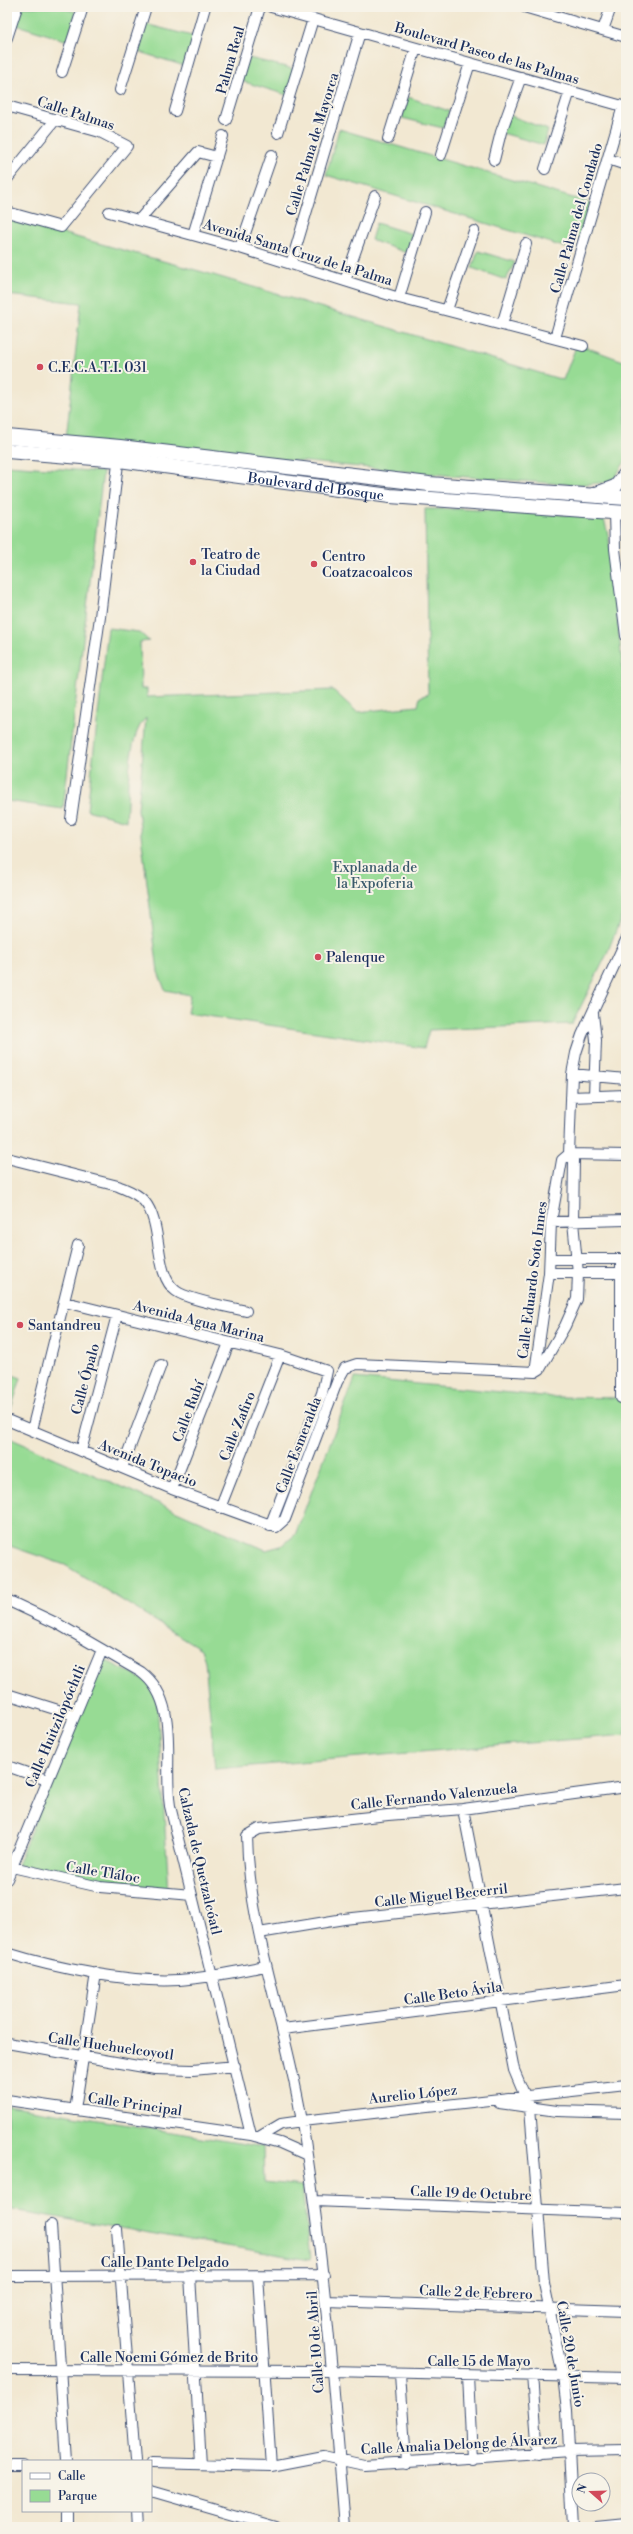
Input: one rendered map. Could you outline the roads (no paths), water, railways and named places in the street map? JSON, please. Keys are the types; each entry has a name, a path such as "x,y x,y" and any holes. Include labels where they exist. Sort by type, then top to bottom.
{"main road":[{"name":"Boulevard del Bosque","path":"7,437 119,453 355,492 620,513"},
{"name":"Boulevard del Bosque","path":"7,451 119,453 451,485 626,498"},
{"path":"450,500 447,493 451,485"}],"street":[{"path":"62,72 83,7"},
{"path":"120,90 146,7"},
{"path":"175,111 205,7"},
{"name":"Palma Real","path":"226,120 260,7"},
{"name":"Boulevard Paseo de las Palmas","path":"271,7 624,107"},
{"path":"524,7 552,11 626,37"},
{"path":"603,30 611,7"},
{"path":"7,38 16,8"},
{"path":"278,133 313,19"},
{"name":"Calle Palma de Mayorca","path":"291,264 360,32"},
{"path":"388,139 416,48"},
{"path":"441,154 470,63"},
{"path":"494,160 501,132 520,77"},
{"path":"545,169 570,91"},
{"name":"Calle Palmas","path":"7,106 100,132 127,146 61,227 7,212"},
{"name":"Calle Palma del Condado","path":"555,338 624,107"},
{"path":"7,179 56,119"},
{"path":"193,235 223,136"},
{"path":"139,220 198,152 217,157"},
{"path":"240,248 272,155"},
{"path":"608,159 626,165"},
{"path":"345,281 375,196"},
{"name":"Avenida Santa Cruz de la Palma","path":"109,212 240,248 399,298 583,346"},
{"path":"399,298 424,212"},
{"path":"447,310 474,231"},
{"path":"502,325 526,244"},
{"path":"71,819 100,617 119,453"},
{"path":"591,496 616,486 626,473"},
{"path":"620,513 615,543 626,636"},
{"name":"Calle Eduardo Soto Innes","path":"535,1372 544,1365 572,1312 577,1299 578,1273 573,1222 574,1160 569,1154 572,1074 579,1042 626,940"},
{"path":"593,1014 596,1033 593,1076 594,1096"},
{"path":"572,1074 626,1079"},
{"path":"571,1098 626,1095"},
{"path":"569,1154 626,1155"},
{"name":"Calle Eduardo Soto Innes","path":"535,1372 549,1273 552,1222 562,1160 569,1154"},
{"path":"7,1158 118,1186 134,1193 144,1201 150,1212 161,1250 164,1275 170,1286 182,1295 246,1311"},
{"path":"552,1222 626,1220"},
{"path":"32,1430 65,1302 78,1244"},
{"path":"550,1259 624,1259 621,1398"},
{"path":"549,1273 623,1273"},
{"name":"Avenida Agua Marina","path":"65,1302 280,1355 325,1369 328,1375 275,1526"},
{"name":"Calle Ópalo","path":"81,1451 117,1315"},
{"name":"Calle Rubí","path":"172,1489 229,1343"},
{"name":"Calle Zafiro","path":"220,1508 280,1355"},
{"name":"Calle Esmeralda","path":"275,1526 285,1519 342,1372 345,1368 357,1364 535,1372"},
{"path":"122,1468 161,1366"},
{"name":"Avenida Topacio","path":"7,1420 220,1508 275,1526"},
{"name":"Calzada de Quetzalcóatl","path":"7,1600 58,1624 152,1681 163,1700 167,1728 167,1790 192,1895 255,2136"},
{"name":"Calle Huitzilopóchtli","path":"7,1879 102,1650"},
{"path":"7,1694 74,1715"},
{"path":"7,1766 47,1780"},
{"name":"Calle Fernando Valenzuela","path":"259,1933 247,1836 259,1829 388,1815 463,1809 626,1787"},
{"name":"Calle 20 de Junio","path":"463,1809 480,1905 514,2070 530,2108 537,2210 548,2308 563,2376 570,2451 573,2527"},
{"name":"Calle Tláloc","path":"12,1867 100,1887 192,1895"},
{"name":"Calle Miguel Becerril","path":"259,1933 344,1919 626,1888"},
{"path":"259,1933 266,1966 283,2029 302,2121 307,2156"},
{"path":"7,1953 96,1973 154,1980 213,1976 266,1966"},
{"path":"75,2110 96,1973"},
{"name":"Calle Beto Ávila","path":"283,2029 626,1985"},
{"name":"Calle Huehuelcoyotl","path":"7,2043 155,2069 193,2070 236,2066"},
{"name":"Aurelio López","path":"302,2121 626,2085"},
{"name":"Calle Principal","path":"7,2100 255,2136 280,2143 307,2156"},
{"path":"484,2101 530,2108 626,2113"},
{"path":"255,2136 281,2124 302,2121"},
{"name":"Calle 10 de Abril","path":"307,2156 324,2275 345,2527"},
{"name":"Calle 19 de Octubre","path":"314,2201 626,2213"},
{"path":"51,2225 66,2460"},
{"path":"118,2229 135,2460"},
{"path":"190,2275 197,2371 201,2464"},
{"name":"Calle Dante Delgado","path":"7,2276 324,2275"},
{"path":"258,2276 271,2466"},
{"name":"Calle 2 de Febrero","path":"326,2301 626,2311"},
{"name":"Calle Noemi Gómez de Brito","path":"7,2370 331,2371"},
{"name":"Calle 15 de Mayo","path":"331,2371 400,2374 532,2375 626,2378"},
{"path":"400,2374 406,2463"},
{"path":"468,2375 472,2459"},
{"path":"532,2375 538,2454"},
{"name":"Calle Amalia Delong de Álvarez","path":"152,2463 271,2466 323,2456 364,2465 472,2459 570,2451 626,2450"},
{"path":"7,2465 22,2465"},
{"path":"152,2491 276,2527"},
{"path":"67,2512 67,2527"},
{"path":"137,2512 138,2527"},
{"path":"596,2527 626,2524"}],"place":[{"name":"C.E.C.A.T.I. 031","path":"40,367"},
{"name":"Teatro de la Ciudad","path":"193,562"},
{"name":"Centro Coatzacoalcos","path":"314,564"},
{"name":"Palenque","path":"318,957"},
{"name":"Santandreu","path":"20,1325"}],"park label":[{"name":"Explanada de la Expoferia","path":"375,876"}]}
